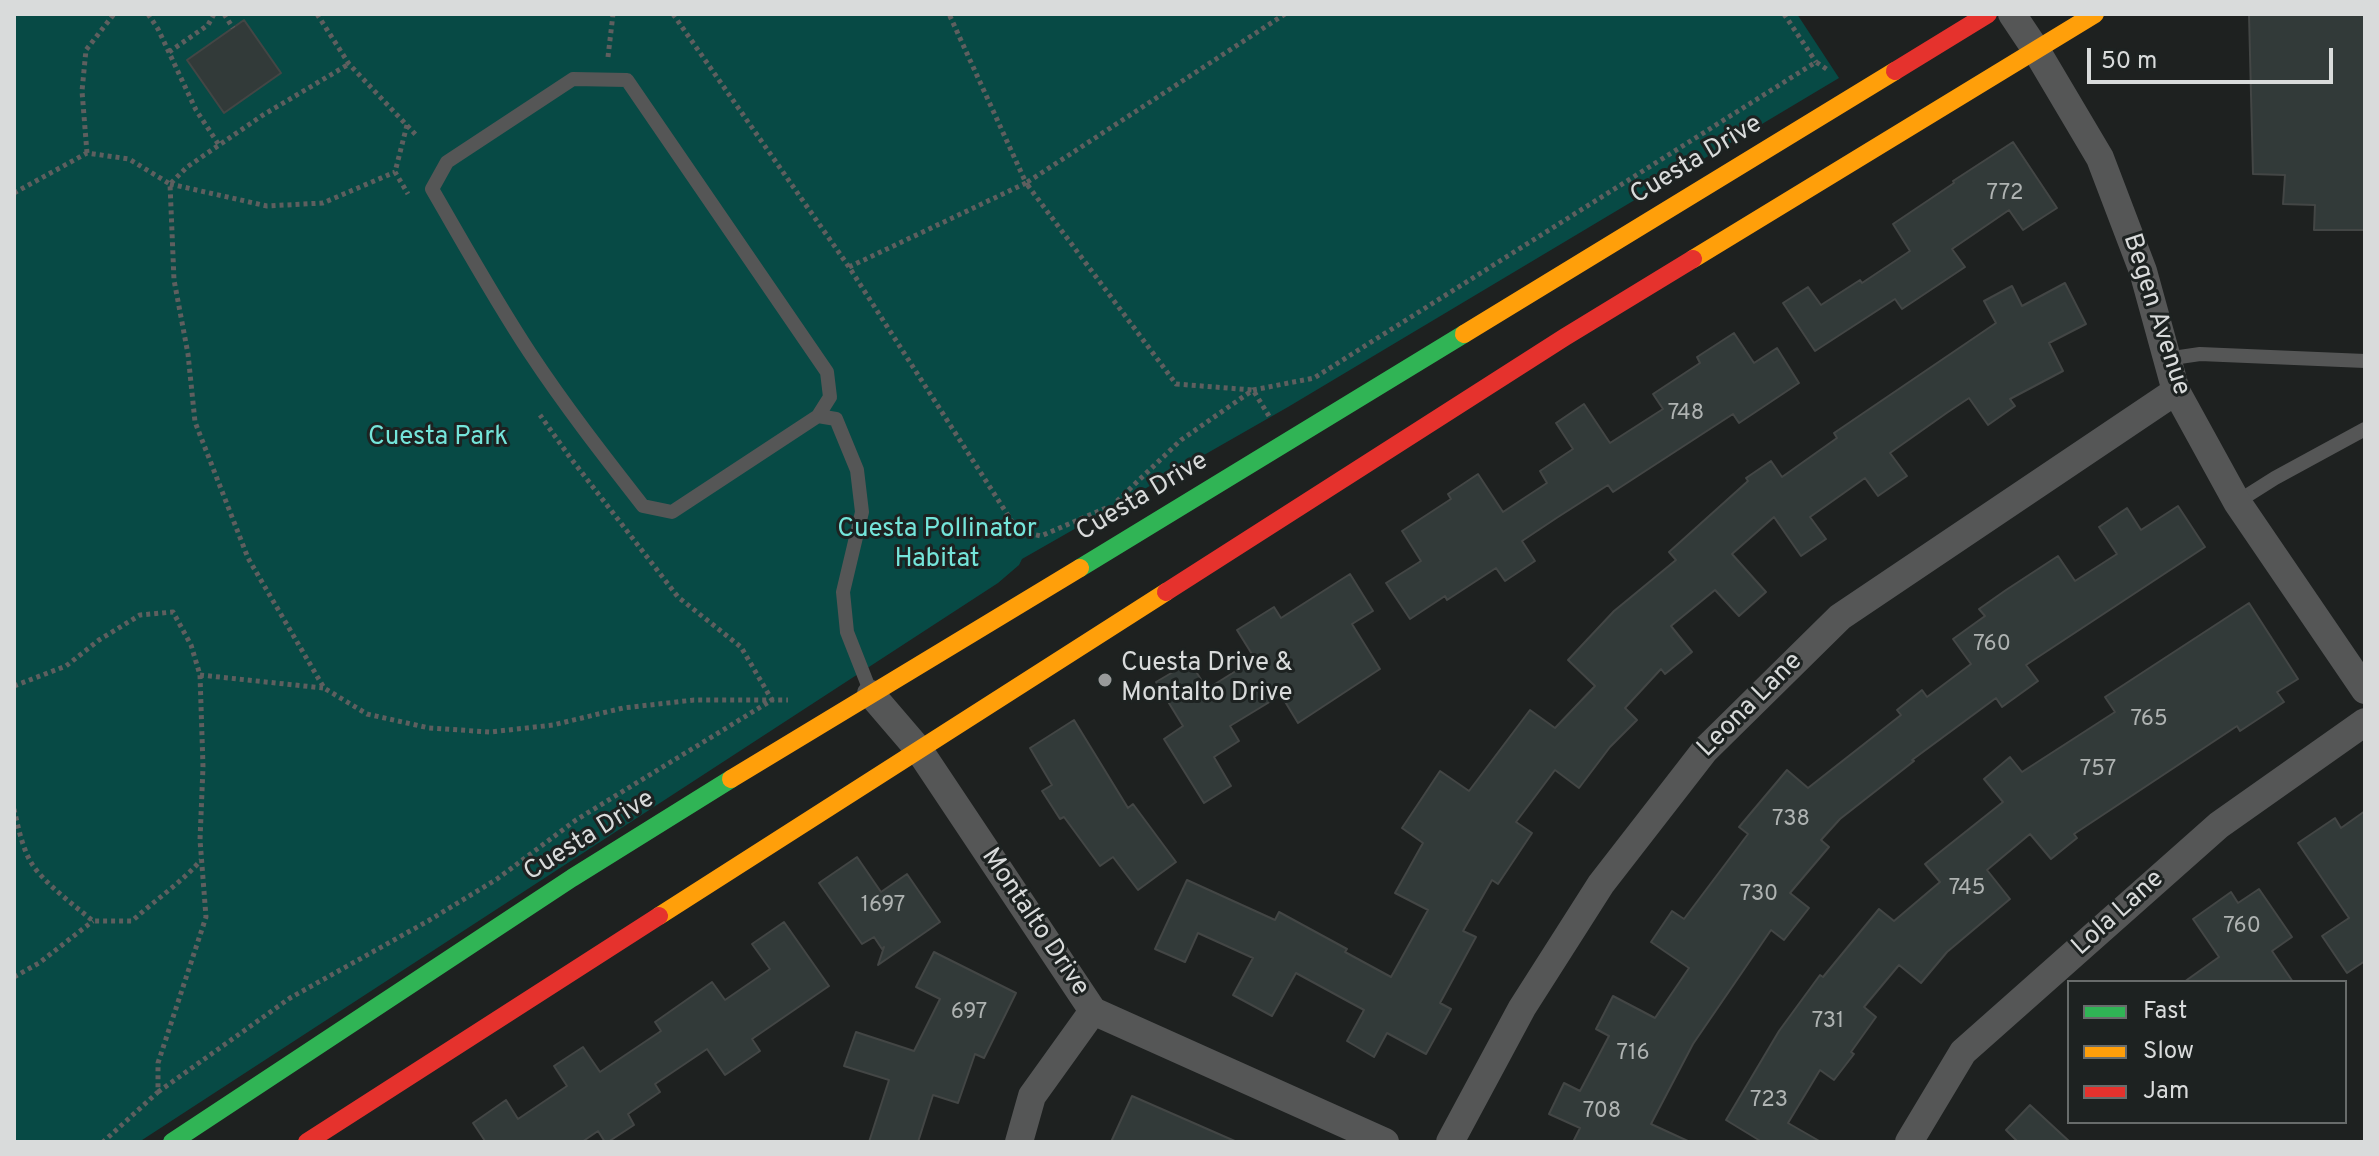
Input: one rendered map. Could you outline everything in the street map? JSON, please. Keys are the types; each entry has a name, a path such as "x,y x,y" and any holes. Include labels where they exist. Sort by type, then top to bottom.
{"main road":[{"name":"Cuesta Drive","path":"172,1142 572,878 1988,14"},
{"path":"307,1142 1565,337 2095,14"}],"street":[{"name":"Begen Avenue","path":"2012,14 2100,158 2143,271 2176,391 2237,502 2365,690"},
{"name":"Leona Lane","path":"1450,1142 1522,1008 1601,884 1705,750 1840,617 2176,391"},
{"name":"Montalto Drive","path":"871,694 919,750 1093,1011 1385,1142"},
{"name":"Lola Lane","path":"1909,1142 1963,1052 2219,825 2365,722"},
{"path":"1019,1142 1032,1096 1093,1011"}],"lane":[{"path":"573,79 627,80 827,372 830,397 818,416 672,512 643,506 588,436 530,353 432,189 447,162 573,79"},
{"path":"2166,359 2200,354 2365,361"},
{"path":"818,416 836,419 857,470 862,512 843,592 847,632 871,694"},
{"path":"2237,502 2365,429"}],"path":[{"path":"87,153 82,91 86,50 114,14"},
{"path":"148,14 196,110 219,145"},
{"path":"169,52 208,25 214,14"},
{"path":"224,14 233,28"},
{"path":"317,14 349,64 416,135"},
{"path":"605,79 613,14"},
{"path":"673,14 849,267 1018,531 1041,536 1112,505 1181,440 1253,390"},
{"path":"949,14 1026,183 1176,384 1253,390 1314,378 1816,62"},
{"path":"849,267 1026,183 1285,14"},
{"path":"1784,14 1816,62 1839,78"},
{"path":"324,688 248,558 195,422 188,354 174,280 170,184 187,167 263,115 349,64"},
{"path":"14,193 87,153 129,159 170,184 267,206 323,203 395,172"},
{"path":"1253,390 1274,424"},
{"path":"14,686 66,666 99,640 140,615 173,612 191,645 200,675 203,767 200,840 206,917 158,1063 158,1092"},
{"path":"200,675 324,688 367,714 429,728 490,732 553,725 623,708 694,700 797,701"},
{"path":"103,1142 158,1092 290,998 497,879 576,820 772,700"},
{"path":"14,809 32,864 93,921"},
{"path":"14,977 39,963 93,921 132,921 186,877 201,860"}],"green space":[{"name":"Cuesta Park","path":"14,14 1797,14 1839,78 1288,407 1022,559 998,583 139,1142 14,1142"}],"building":[{"path":"2249,14 2365,14 2365,230 2314,230 2315,205 2283,204 2285,175 2253,174"},
{"path":"244,20 281,73 224,113 187,60"},
{"path":"2013,142 2057,208 2023,230 2009,210 1952,249 1965,267 1902,309 1895,299 1815,351 1783,303 1808,287 1821,305 1860,280 1862,283 1910,251 1893,224"},
{"path":"2065,283 2086,324 2049,343 2063,371 2010,399 2015,406 1988,425 1969,398 1948,412 1890,453 1907,476 1878,496 1865,478 1810,517 1826,539 1801,556 1774,517 1732,554 1766,592 1739,616 1715,590 1671,626 1692,652 1665,674 1661,669 1625,708 1637,720 1610,747 1579,788 1555,770 1516,822 1532,833 1498,884 1492,880 1463,931 1476,937 1440,1003 1451,1009 1426,1054 1387,1033 1374,1057 1347,1041 1364,1010 1296,973 1272,1016 1233,995 1253,958 1198,933 1185,962 1155,949 1187,880 1275,920 1279,912 1391,977 1428,910 1395,893 1423,843 1402,828 1440,771 1469,791 1530,710 1555,728 1595,686 1568,660 1614,611 1676,560 1669,552 1748,481 1746,478 1771,461 1782,477 1837,438 1834,433 1996,323 1984,301 2012,286 2022,306"},
{"path":"1734,333 1754,363 1777,348 1799,383 1739,423 1733,414 1613,492 1608,485 1522,541 1535,561 1505,581 1496,568 1447,600 1445,596 1410,619 1386,583 1421,561 1402,531 1451,499 1448,494 1478,474 1503,512 1547,483 1540,471 1573,449 1556,423 1584,404 1610,443 1663,409 1653,394 1700,363 1697,357"},
{"path":"2178,506 2205,547 2026,665 2038,681 2002,707 1996,698 1912,760 1840,819 1821,840 1829,847 1790,893 1809,908 1784,940 1771,930 1693,1044 1651,1124 1690,1142 1573,1142 1580,1128 1549,1114 1564,1083 1580,1091 1609,1036 1596,1029 1613,996 1655,1018 1689,968 1651,942 1672,911 1684,919 1748,834 1739,827 1787,770 1808,788 1901,715 1897,710 1922,690 1927,697 1971,664 1953,639 1985,616 1979,609 2006,590 2058,556 2075,581 2117,554 2099,527 2127,508 2141,530"},
{"path":"1350,574 1373,611 1352,624 1380,669 1298,723 1281,695 1230,726 1239,741 1214,757 1231,786 1204,803 1164,739 1183,726 1156,682 1190,662 1207,689 1255,659 1237,630 1274,607 1281,618"},
{"path":"2249,603 2298,679 2277,692 2284,702 2240,731 2237,726 2074,834 2077,838 2051,859 2030,834 1987,870 2010,899 1947,952 1921,983 1899,965 1864,1007 1876,1017 1851,1052 1854,1054 1834,1080 1820,1070 1788,1123 1821,1142 1762,1142 1726,1120 1779,1031 1820,975 1823,977 1879,909 1894,921 1940,882 1925,864 2003,802 1984,779 2010,757 2022,772 2115,712 2105,697"},
{"path":"1074,720 1128,808 1133,804 1176,862 1138,890 1113,857 1100,866 1064,817 1060,819 1042,791 1052,785 1030,748"},
{"path":"2365,811 2365,961 2347,973 2322,936 2349,918 2298,843 2335,818 2341,828"},
{"path":"857,857 881,892 907,874 940,922 878,965 884,947 882,949 874,937 862,944 819,883"},
{"path":"2259,889 2292,937 2272,951 2292,980 2187,980 2219,957 2193,919 2231,892 2238,903"},
{"path":"784,922 829,986 752,1039 760,1051 725,1075 707,1049 655,1084 660,1092 628,1114 634,1125 608,1142 598,1131 582,1142 484,1142 473,1123 506,1100 518,1119 567,1086 554,1066 583,1047 600,1072 661,1031 655,1022 712,982 725,1000 770,969 752,944"},
{"path":"934,952 1016,993 984,1058 975,1054 958,1103 933,1095 918,1142 869,1142 889,1080 844,1066 856,1032 914,1051 940,999 916,987"},
{"path":"1132,1096 1237,1142 1111,1142"},
{"path":"2030,1105 2070,1142 2018,1142 2006,1130"}],"traffic: fast":[{"path":"1080,568 1464,334"},
{"path":"172,1142 572,878 731,779"}],"traffic: slow":[{"path":"1693,259 2095,14"},
{"path":"1464,334 1895,71"},
{"path":"731,779 1080,568"},
{"path":"659,916 1166,592"}],"traffic: jam":[{"path":"1895,71 1988,14"},
{"path":"1166,592 1565,337 1693,259"},
{"path":"307,1142 659,916"}],"place":[{"name":"Cuesta Drive & Montalto Drive","path":"1105,680"}],"park label":[{"name":"Cuesta Pollinator Habitat","path":"937,546"}]}
